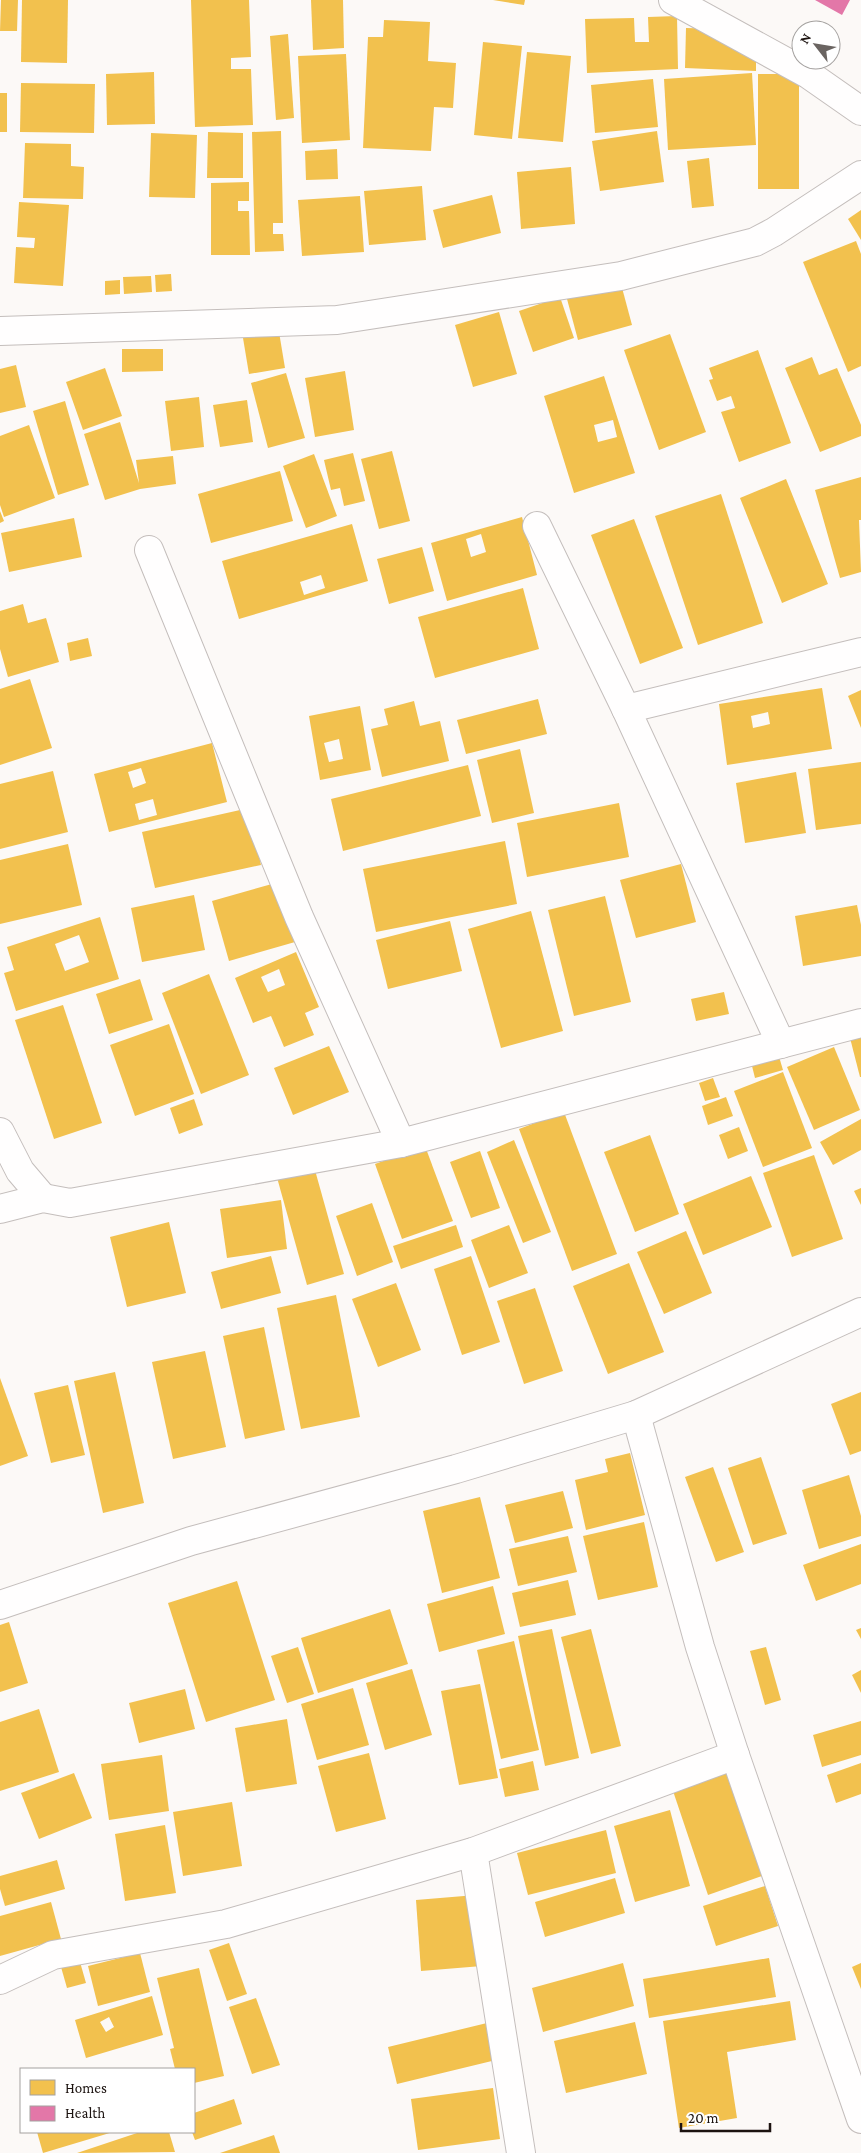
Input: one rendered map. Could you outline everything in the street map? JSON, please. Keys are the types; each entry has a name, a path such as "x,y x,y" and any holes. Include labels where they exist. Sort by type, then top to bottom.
{"street":[{"path":"673,0 808,74 861,111"},
{"path":"0,331 337,320 621,276 755,242 774,232 861,175"},
{"path":"537,526 626,709 781,1044"},
{"path":"149,550 299,918 401,1143"},
{"path":"626,709 861,652"},
{"path":"0,1209 43,1198 70,1203 401,1143 861,1023"},
{"path":"0,1132 20,1171 43,1198"},
{"path":"0,1605 191,1541 456,1469 636,1415 861,1312"},
{"path":"636,1415 700,1647 735,1755 861,2118"},
{"path":"0,1980 53,1955 226,1924 473,1852 735,1755"},
{"path":"473,1852 522,2153"}],"building: Homes":[{"path":"1,0 18,0 17,31 0,31"},
{"path":"22,0 68,0 67,63 21,62"},
{"path":"191,0 249,0 251,57 231,58 231,69 251,69 253,125 195,127"},
{"path":"311,0 343,0 344,48 313,50"},
{"path":"493,0 525,0 524,5"},
{"path":"677,16 678,69 587,73 585,19 634,18 635,42 649,42 648,17"},
{"path":"384,20 430,22 428,61 456,63 453,108 434,107 431,151 363,148 368,37 383,37"},
{"path":"686,28 722,29 756,46 756,71 685,68"},
{"path":"288,34 294,118 276,120 270,36"},
{"path":"483,42 522,46 512,139 474,135"},
{"path":"527,52 571,56 563,142 518,138"},
{"path":"346,54 350,140 302,143 298,56"},
{"path":"154,72 155,124 107,125 106,74"},
{"path":"752,73 756,145 668,150 664,79"},
{"path":"758,74 799,74 799,189 758,189"},
{"path":"653,79 658,127 595,133 591,85"},
{"path":"21,83 95,84 94,133 20,132"},
{"path":"0,93 7,93 7,132 0,132"},
{"path":"281,131 283,223 273,223 273,234 283,234 284,251 255,252 252,132"},
{"path":"657,131 664,182 600,191 592,141"},
{"path":"208,132 243,133 243,178 207,178"},
{"path":"151,133 197,135 195,198 149,197"},
{"path":"25,143 71,144 71,166 84,167 83,199 23,198"},
{"path":"337,149 338,179 306,180 305,151"},
{"path":"709,158 714,206 692,208 687,161"},
{"path":"571,167 575,224 521,229 517,172"},
{"path":"249,182 249,201 238,201 238,211 249,211 250,255 211,255 211,183"},
{"path":"422,186 426,240 369,245 364,191"},
{"path":"492,195 501,233 443,248 433,210"},
{"path":"360,196 364,252 302,256 298,200"},
{"path":"19,202 69,205 63,286 14,283 16,247 34,248 35,238 17,237"},
{"path":"861,210 861,240 848,219"},
{"path":"856,241 861,254 861,366 848,372 803,262"},
{"path":"171,274 172,291 156,292 155,275"},
{"path":"151,276 152,292 124,294 123,277"},
{"path":"120,280 120,294 105,295 105,281"},
{"path":"621,284 632,325 578,340 567,299"},
{"path":"560,297 574,338 533,352 519,311"},
{"path":"499,312 517,374 473,387 455,325"},
{"path":"278,326 285,368 249,374 242,332"},
{"path":"670,334 706,432 659,450 624,350"},
{"path":"122,349 163,349 163,371 122,372"},
{"path":"758,350 791,443 739,462 721,412 735,408 731,396 717,401 709,380 713,379 709,368"},
{"path":"812,357 819,375 837,368 861,425 861,436 820,452 785,368"},
{"path":"16,365 26,407 0,413 0,369"},
{"path":"105,368 122,416 83,430 66,382"},
{"path":"345,371 354,430 315,437 305,378"},
{"path":"286,373 305,438 268,448 251,383"},
{"path":"604,376 635,473 574,493 544,396","holes":["613,420 617,437 598,442 594,425"]},
{"path":"199,397 204,447 171,451 165,401"},
{"path":"247,400 253,442 220,447 213,405"},
{"path":"65,401 89,485 58,495 33,411"},
{"path":"120,422 139,483 136,460 173,456 176,484 140,489 105,500 84,434"},
{"path":"29,425 55,498 4,517 0,505 0,436"},
{"path":"392,451 410,521 379,529 361,459"},
{"path":"353,453 365,501 344,506 340,488 331,490 324,460"},
{"path":"314,454 337,516 306,528 283,466"},
{"path":"280,471 293,521 211,543 198,494"},
{"path":"861,477 861,520 859,520 861,572 840,578 815,490"},
{"path":"786,479 828,584 782,603 740,498"},
{"path":"721,494 763,623 698,645 655,516"},
{"path":"0,511 4,521 0,523"},
{"path":"522,517 537,575 447,601 431,543","holes":["481,534 486,552 471,557 466,539"]},
{"path":"74,518 82,557 9,572 1,533"},
{"path":"634,519 683,648 640,664 591,535"},
{"path":"352,524 368,581 239,619 222,561","holes":["321,575 325,588 304,595 300,582"]},
{"path":"422,547 434,591 389,604 377,559"},
{"path":"523,588 539,649 435,678 418,617"},
{"path":"23,604 28,623 46,618 59,662 8,677 0,649 0,611"},
{"path":"88,638 92,656 70,661 67,643"},
{"path":"30,679 52,748 0,765 0,689"},
{"path":"822,688 832,749 727,765 719,704","holes":["768,712 770,724 753,728 751,716"]},
{"path":"861,690 861,728 848,696"},
{"path":"538,699 547,734 466,754 457,720"},
{"path":"414,701 420,726 440,721 449,761 382,777 371,729 388,725 384,709"},
{"path":"360,706 371,770 320,780 309,716","holes":["339,739 343,759 329,762 324,743"]},
{"path":"212,743 227,802 109,832 94,774","holes":["141,768 146,783 133,788 128,772","153,799 157,815 139,820 135,804"]},
{"path":"520,749 534,813 492,823 477,760"},
{"path":"861,762 861,824 816,830 808,769"},
{"path":"468,765 481,816 343,851 331,799"},
{"path":"53,771 68,832 0,849 0,784"},
{"path":"796,772 806,833 745,843 736,783"},
{"path":"619,803 629,857 527,877 517,823"},
{"path":"249,808 261,865 155,888 142,832"},
{"path":"505,841 517,904 376,932 363,869"},
{"path":"68,844 82,905 0,924 0,860"},
{"path":"681,864 696,922 636,938 620,880"},
{"path":"279,882 295,942 229,961 212,901"},
{"path":"194,895 205,950 142,962 131,908"},
{"path":"605,896 631,1002 574,1016 548,910"},
{"path":"857,905 861,925 861,956 803,966 795,916"},
{"path":"531,911 563,1031 501,1048 468,929"},
{"path":"100,917 119,979 16,1011 4,973 14,970 7,947","holes":["79,935 89,962 65,971 55,944"]},
{"path":"450,921 462,971 388,989 376,940"},
{"path":"296,952 319,1007 305,1013 314,1035 284,1047 271,1016 253,1023 235,978","holes":["279,969 285,985 268,992 261,977"]},
{"path":"209,974 249,1075 201,1094 162,993"},
{"path":"140,979 153,1020 109,1034 96,994"},
{"path":"724,992 729,1014 696,1021 691,999"},
{"path":"63,1005 102,1123 54,1139 15,1020"},
{"path":"169,1024 194,1094 135,1116 110,1045"},
{"path":"861,1035 861,1077 860,1077 850,1038"},
{"path":"329,1046 349,1092 293,1115 274,1068"},
{"path":"834,1047 860,1110 814,1130 787,1067"},
{"path":"777,1050 783,1070 755,1078 750,1058"},
{"path":"783,1072 812,1148 763,1167 734,1091"},
{"path":"713,1078 720,1097 705,1101 699,1083"},
{"path":"726,1097 733,1116 708,1125 702,1106"},
{"path":"194,1099 203,1125 179,1134 170,1108"},
{"path":"564,1112 617,1254 572,1271 519,1129"},
{"path":"861,1119 861,1150 833,1165 820,1142"},
{"path":"739,1127 748,1151 728,1159 719,1135"},
{"path":"650,1135 679,1214 635,1232 604,1152"},
{"path":"514,1140 551,1232 523,1243 487,1152"},
{"path":"425,1146 453,1221 402,1239 375,1164"},
{"path":"480,1151 500,1208 471,1218 450,1162"},
{"path":"814,1155 843,1239 792,1257 763,1173"},
{"path":"313,1163 344,1274 307,1285 276,1174"},
{"path":"751,1176 772,1227 703,1255 683,1204"},
{"path":"861,1188 861,1205 854,1191"},
{"path":"281,1200 287,1249 227,1258 220,1209"},
{"path":"372,1203 393,1262 357,1276 336,1216"},
{"path":"169,1222 186,1293 127,1307 110,1237"},
{"path":"456,1225 463,1247 401,1269 393,1246"},
{"path":"509,1225 528,1273 489,1288 471,1240"},
{"path":"686,1231 712,1293 664,1314 637,1252"},
{"path":"271,1256 281,1293 221,1309 211,1272"},
{"path":"471,1256 500,1342 462,1355 434,1269"},
{"path":"629,1263 664,1352 608,1374 573,1286"},
{"path":"396,1283 421,1350 378,1367 352,1299"},
{"path":"535,1288 563,1371 524,1384 497,1301"},
{"path":"336,1295 360,1417 301,1429 277,1308"},
{"path":"264,1327 285,1430 245,1439 223,1336"},
{"path":"205,1351 226,1447 173,1459 152,1362"},
{"path":"115,1372 144,1503 103,1513 74,1381"},
{"path":"0,1378 28,1456 0,1466"},
{"path":"68,1385 85,1455 51,1463 34,1393"},
{"path":"861,1392 861,1451 850,1455 831,1404"},
{"path":"630,1453 645,1515 586,1530 575,1480 608,1472 605,1459"},
{"path":"761,1457 787,1534 753,1545 728,1468"},
{"path":"713,1467 744,1552 716,1562 685,1477"},
{"path":"849,1475 861,1516 861,1536 819,1549 802,1490"},
{"path":"563,1491 573,1528 515,1543 505,1505"},
{"path":"480,1497 500,1578 442,1593 423,1511"},
{"path":"644,1522 658,1587 598,1600 583,1536"},
{"path":"568,1536 577,1572 518,1586 509,1549"},
{"path":"861,1544 861,1584 816,1601 803,1565"},
{"path":"568,1580 576,1615 520,1627 512,1593"},
{"path":"237,1581 275,1700 206,1722 168,1603"},
{"path":"493,1586 505,1634 439,1652 427,1604"},
{"path":"390,1609 408,1664 318,1693 301,1638"},
{"path":"9,1622 28,1683 0,1692 0,1625"},
{"path":"861,1628 861,1639 856,1630"},
{"path":"552,1629 579,1758 545,1766 518,1636"},
{"path":"591,1629 621,1746 591,1754 561,1637"},
{"path":"514,1641 539,1750 501,1759 477,1650"},
{"path":"298,1647 314,1694 287,1703 271,1656"},
{"path":"766,1647 781,1700 765,1705 750,1651"},
{"path":"412,1669 432,1735 385,1750 366,1683"},
{"path":"861,1670 861,1693 852,1675"},
{"path":"480,1684 498,1778 459,1785 441,1691"},
{"path":"353,1688 369,1745 317,1760 301,1704"},
{"path":"185,1689 195,1729 139,1743 129,1703"},
{"path":"39,1709 59,1772 0,1791 0,1722"},
{"path":"287,1719 297,1784 246,1792 235,1728"},
{"path":"861,1721 861,1755 822,1767 813,1735"},
{"path":"369,1753 386,1819 336,1832 318,1766"},
{"path":"162,1755 169,1811 109,1820 101,1764"},
{"path":"533,1761 539,1790 505,1797 499,1769"},
{"path":"861,1763 861,1794 836,1803 827,1775"},
{"path":"729,1768 765,1875 708,1895 672,1788"},
{"path":"74,1773 92,1818 39,1839 21,1793"},
{"path":"232,1802 242,1866 183,1876 173,1812"},
{"path":"670,1810 690,1886 635,1902 614,1826"},
{"path":"165,1825 176,1893 125,1901 115,1834"},
{"path":"606,1830 616,1873 528,1895 517,1853"},
{"path":"57,1860 65,1889 5,1906 0,1889 0,1876"},
{"path":"615,1878 625,1913 545,1937 535,1902"},
{"path":"765,1886 778,1926 716,1946 703,1906"},
{"path":"476,1895 482,1966 421,1971 416,1900"},
{"path":"51,1902 61,1939 0,1956 0,1916"},
{"path":"229,1943 247,1994 227,2001 209,1950"},
{"path":"140,1953 150,1992 98,2006 88,1966"},
{"path":"769,1958 776,1997 649,2018 643,1979"},
{"path":"80,1962 86,1983 67,1988 61,1967"},
{"path":"623,1963 634,2006 543,2032 532,1988"},
{"path":"861,1963 861,1989 852,1967"},
{"path":"199,1968 224,2076 195,2083 195,2068 175,2068 170,2049 174,2048 157,1978"},
{"path":"152,1996 163,2035 86,2058 75,2020","holes":["109,2017 114,2027 106,2032 100,2022"]},
{"path":"256,1998 280,2065 252,2074 229,2007"},
{"path":"790,2001 796,2040 727,2052 737,2118 679,2128 663,2021"},
{"path":"635,2022 647,2074 566,2093 554,2041"},
{"path":"487,2023 496,2060 397,2084 388,2047"},
{"path":"493,2088 500,2139 418,2150 411,2099"},
{"path":"234,2099 242,2124 195,2140 192,2133 195,2133 195,2113"},
{"path":"37,2133 110,2133 43,2153"},
{"path":"137,2133 169,2133 175,2152 77,2153"},
{"path":"274,2135 280,2153 220,2153"}],"building: Health":[{"path":"815,0 850,0 842,15"}]}
